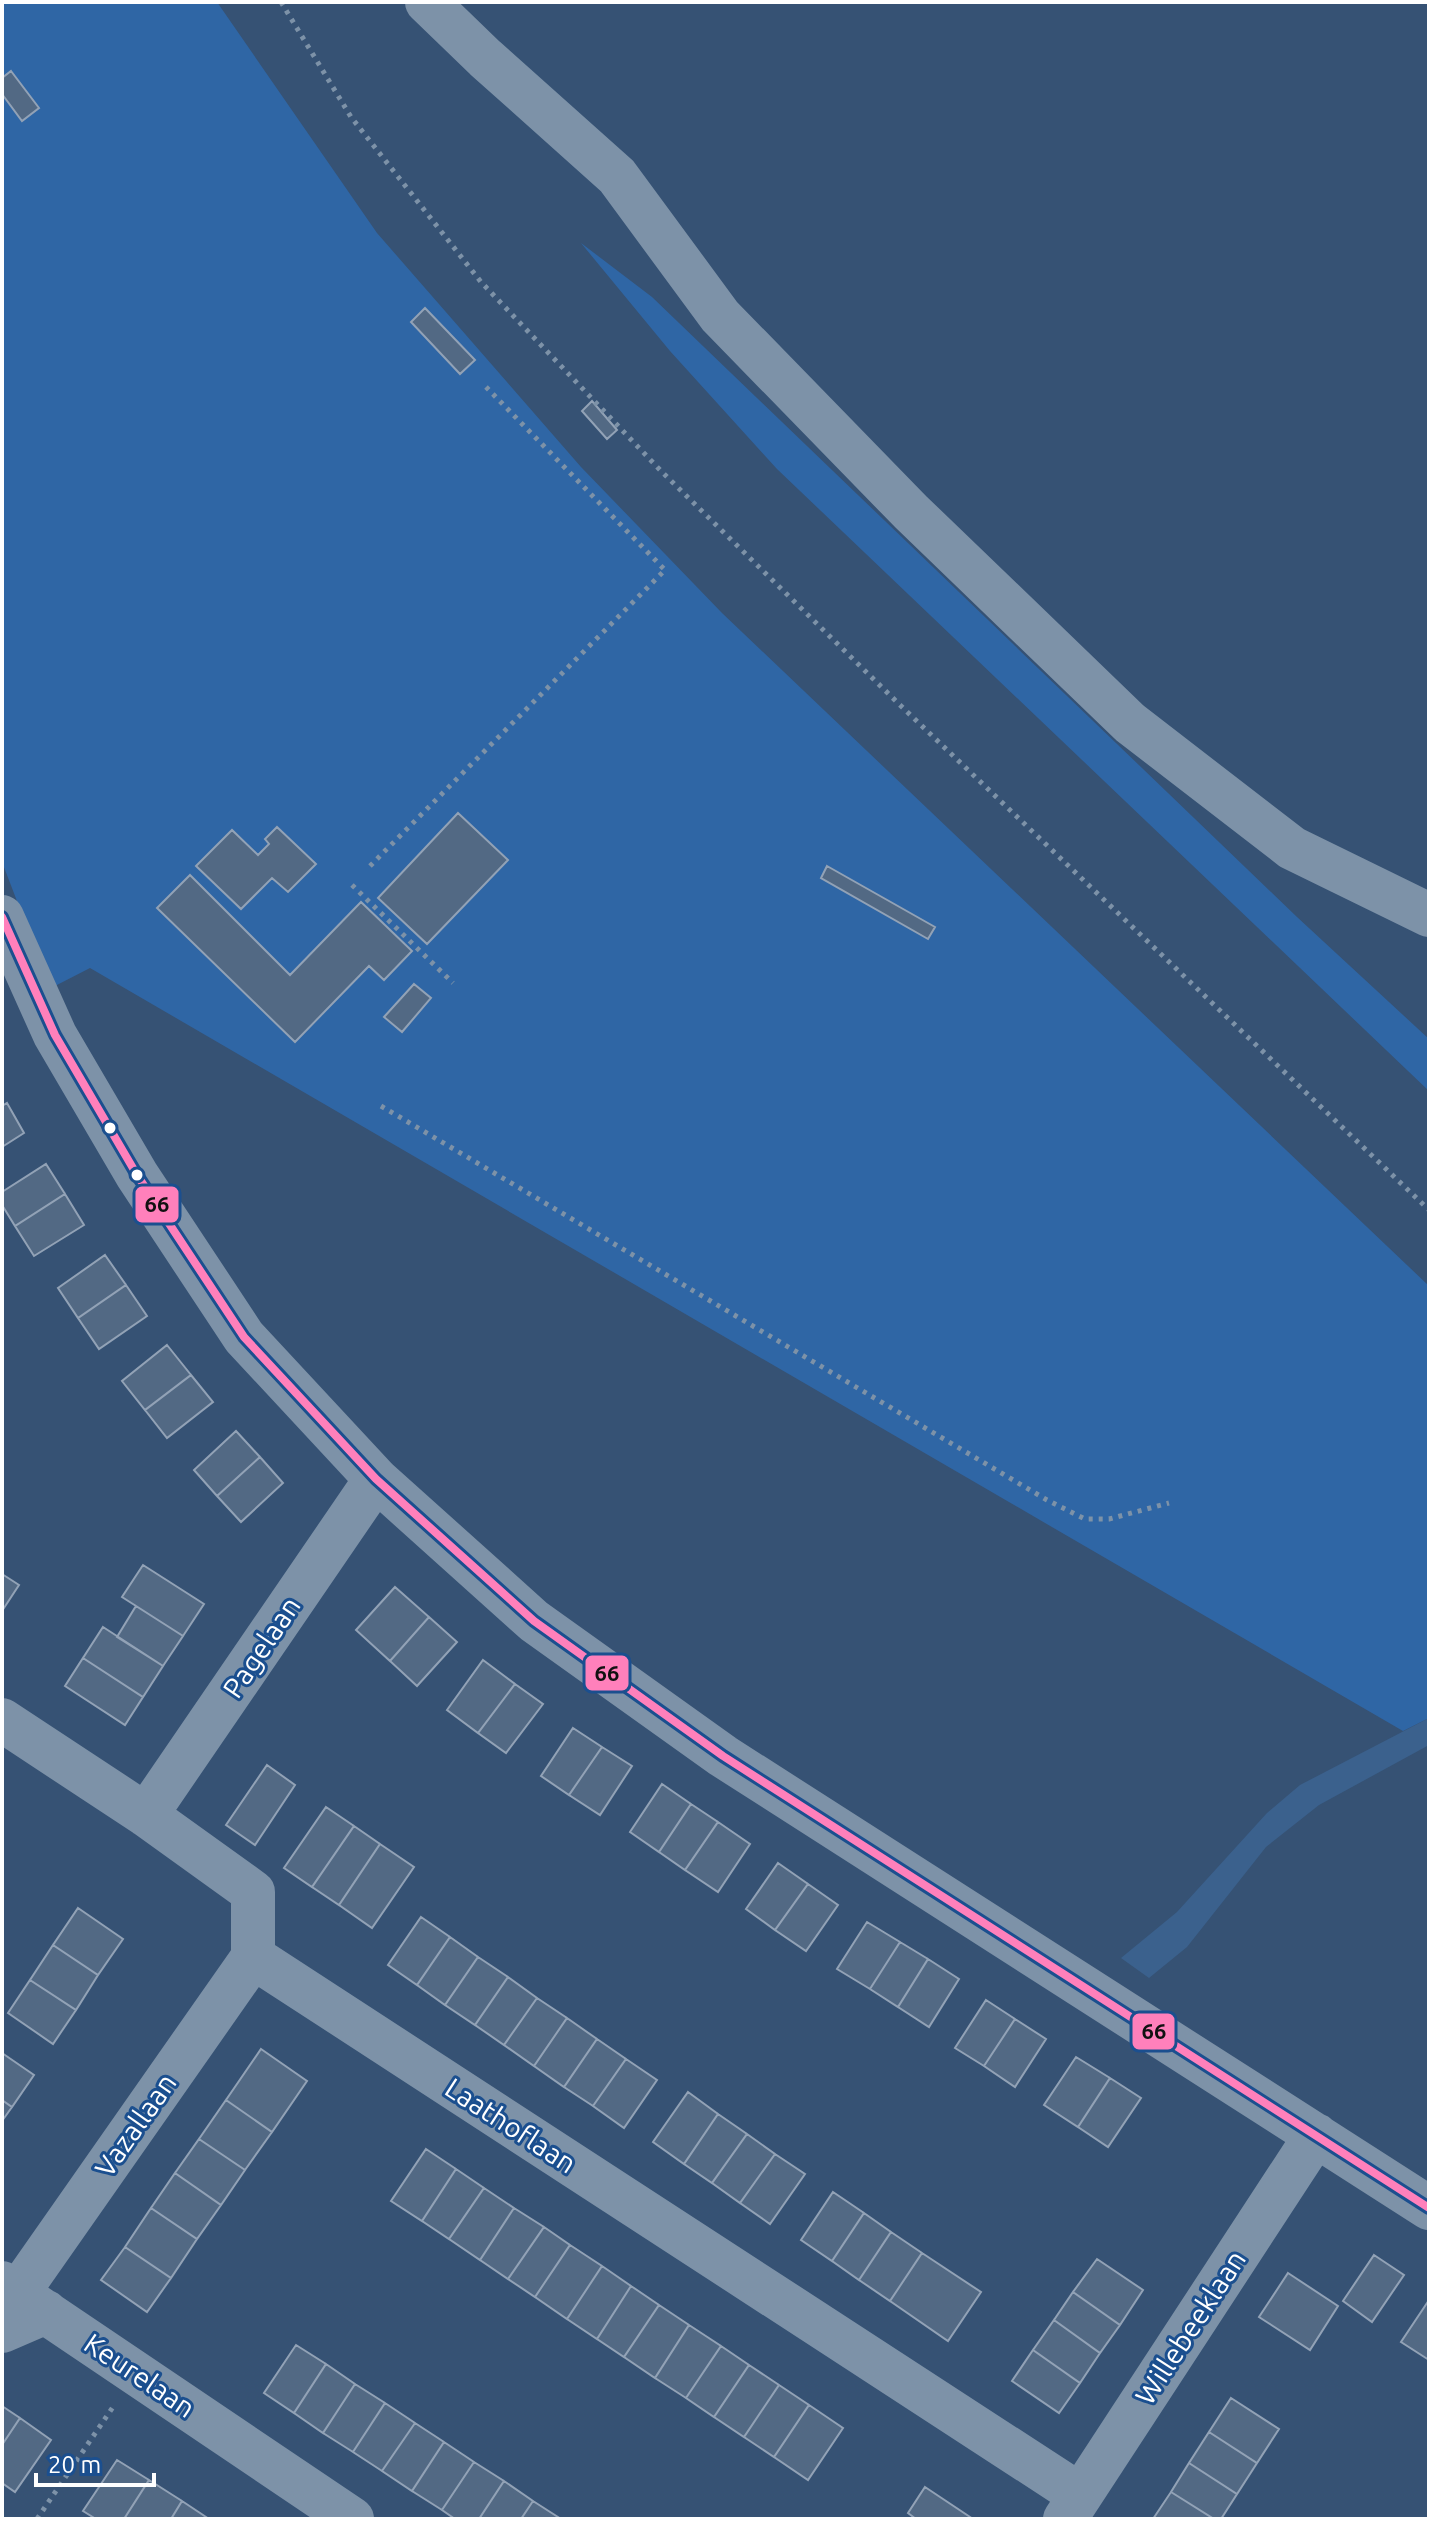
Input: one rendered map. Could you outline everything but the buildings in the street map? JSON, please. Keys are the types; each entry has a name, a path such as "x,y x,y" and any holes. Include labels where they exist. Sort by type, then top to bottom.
{"street":[{"path":"427,2 617,176 720,316 911,512 1130,723 1292,848 1429,915"},
{"path":"2,917 55,1035 137,1175 244,1337 376,1479 534,1621 723,1756 1429,2208"},
{"name":"Pagelaan","path":"146,1815 376,1479"},
{"path":"2,1720 146,1815 253,1892 253,1957"},
{"name":"Vazallaan","path":"17,2305 253,1957"},
{"name":"Laathoflaan","path":"253,1957 1072,2507"},
{"name":"Willebeeklaan","path":"1072,2507 1316,2135"},
{"name":"Keurelaan","path":"17,2305 137,2372 352,2519"}],"path":[{"path":"281,2 351,117 481,282 661,471 912,717 1429,1210"},
{"path":"370,866 665,570 486,387"},
{"path":"352,885 453,983"},
{"path":"381,1106 1072,1513 1085,1519 1109,1519 1169,1503"},
{"path":"37,2519 137,2372"}],"shaded area":[{"path":"2,2 217,2 377,233 581,467 722,613 1429,1286 1429,1718 1403,1731 90,968 53,987 2,862"},
{"path":"581,243 652,297 1297,917 1429,1039 1429,1091 777,469 670,351"},
{"path":"1429,1718 1429,1745 1319,1805 1266,1847 1187,1947 1149,1978 1121,1958 1177,1912 1267,1813 1300,1785"}],"transit line":[{"name":"66","path":"2,917 55,1035 137,1175 244,1337 376,1479 534,1621 723,1756 1429,2208"}]}
